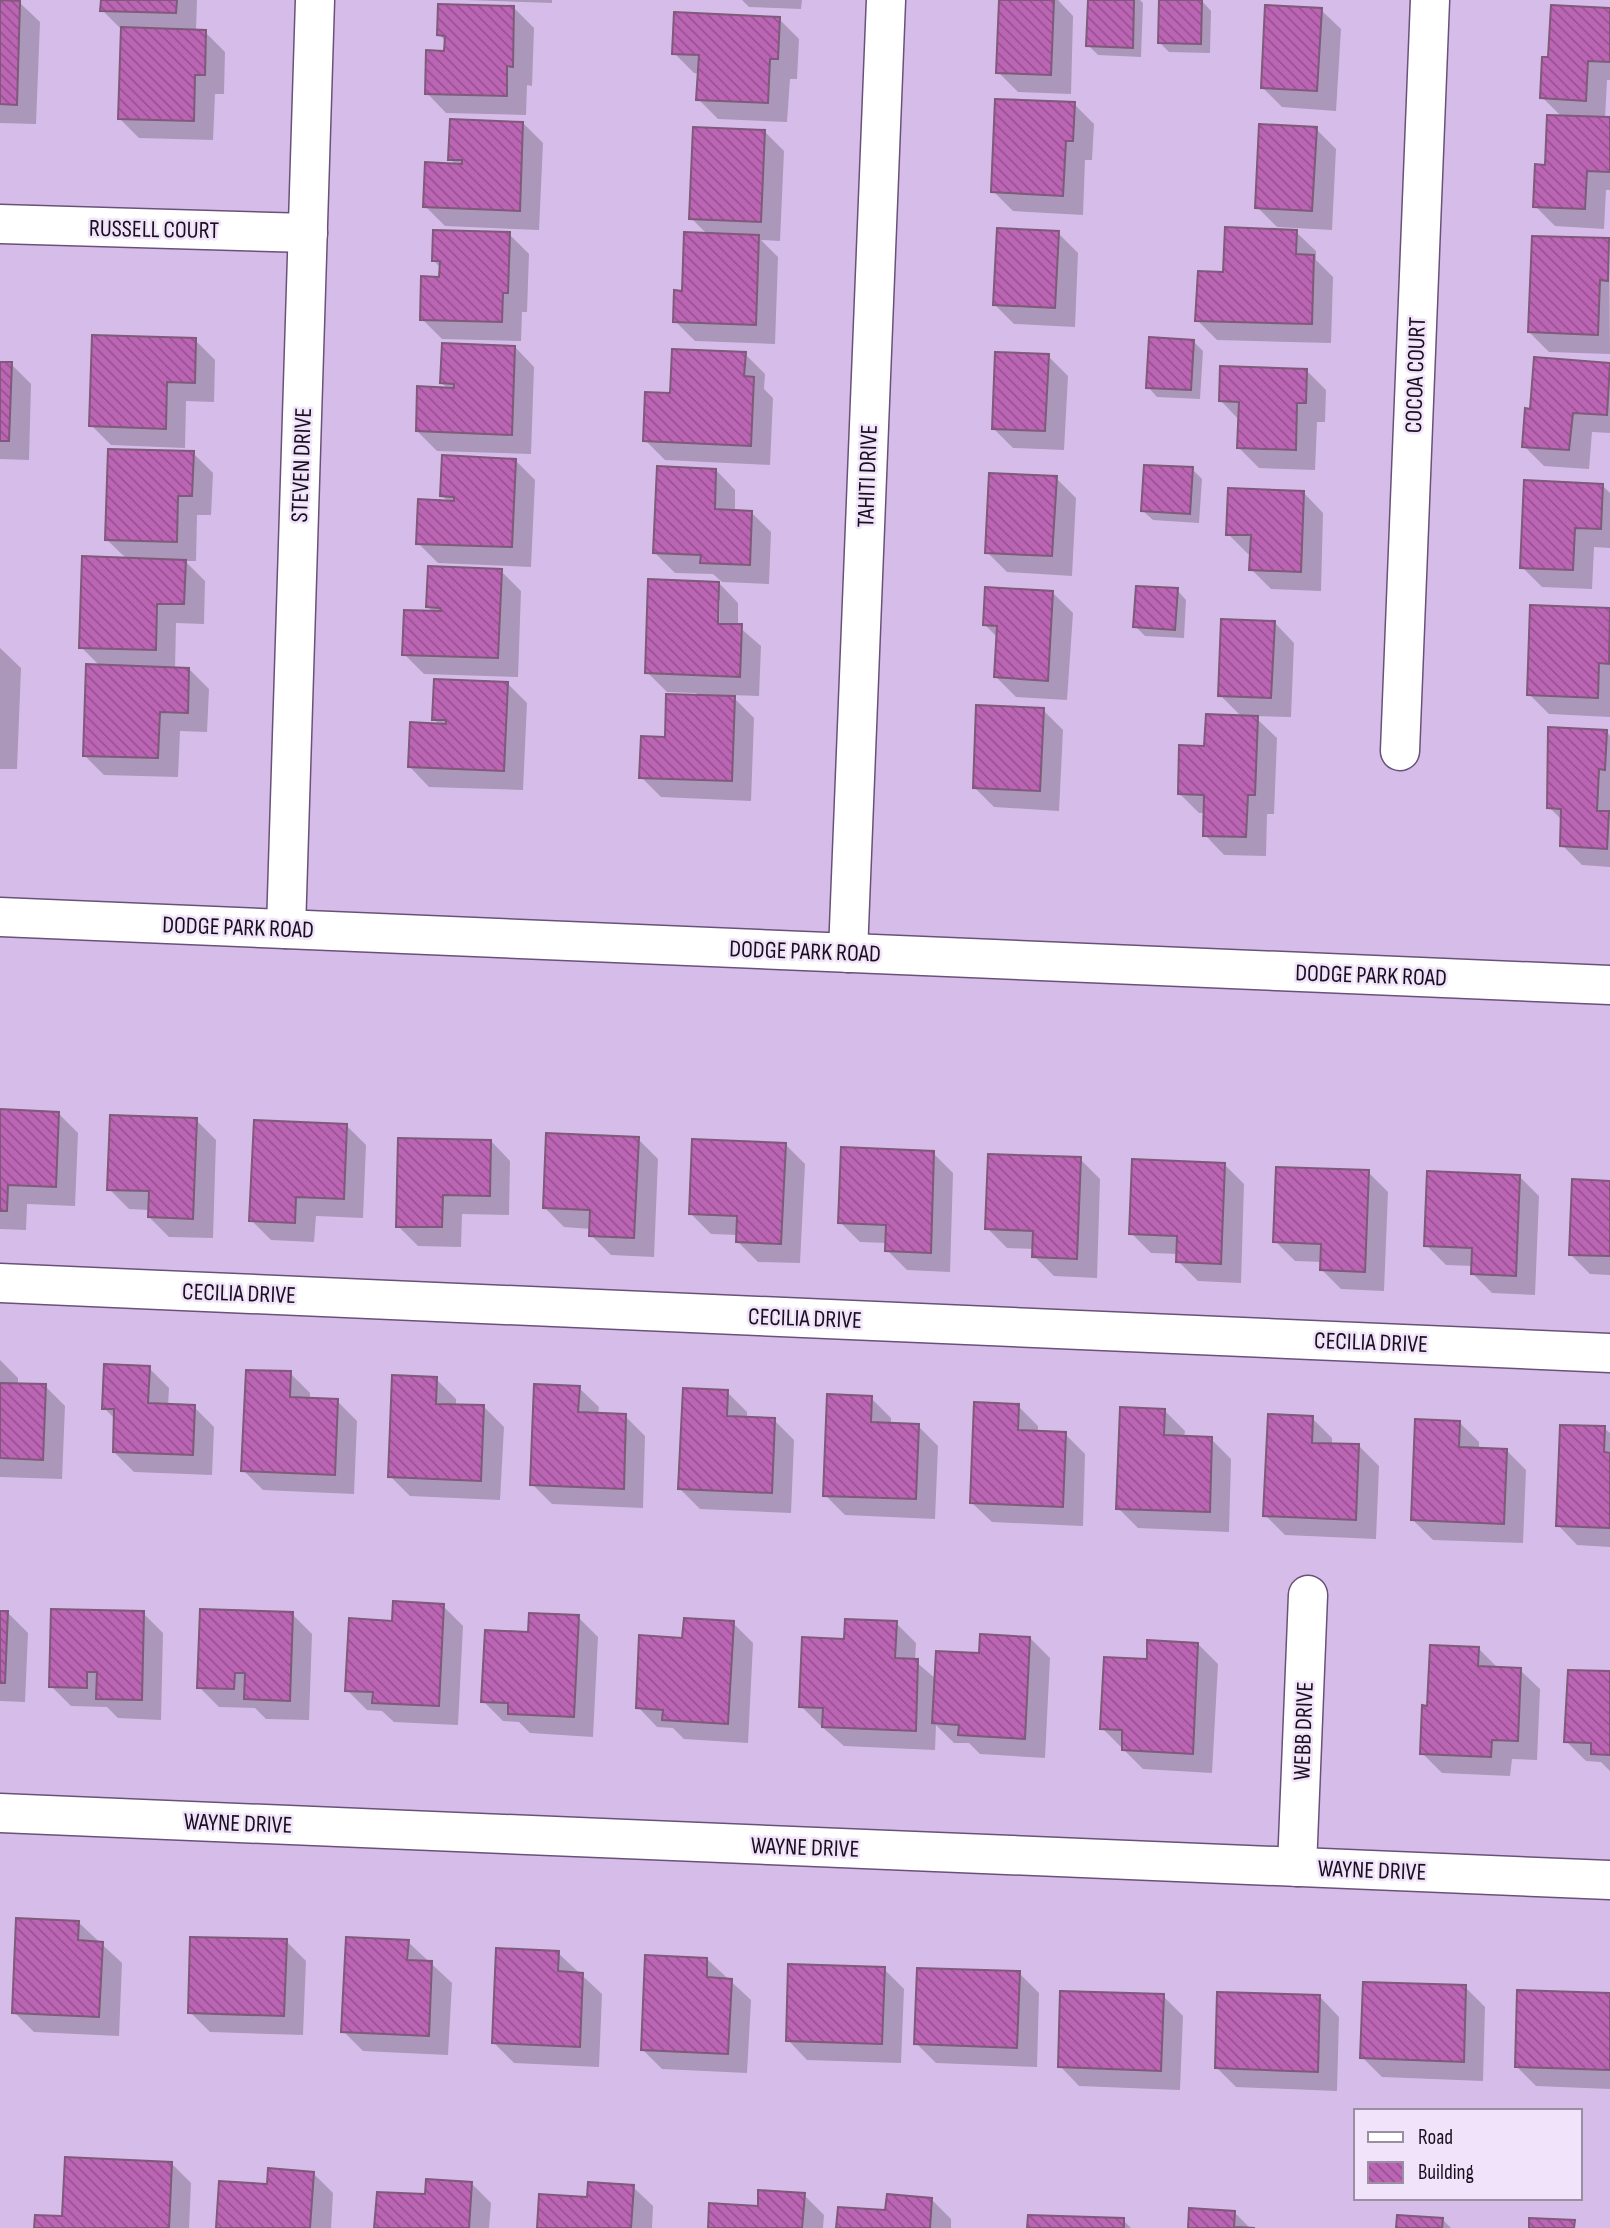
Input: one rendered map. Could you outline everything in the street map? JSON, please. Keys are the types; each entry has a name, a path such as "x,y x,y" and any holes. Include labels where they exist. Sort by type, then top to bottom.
{"street":[{"name":"STEVEN DRIVE","path":"286,929 315,0"},
{"name":"TAHITI DRIVE","path":"848,953 886,0"},
{"name":"COCOA COURT","path":"1400,751 1430,0"},
{"name":"RUSSELL COURT","path":"0,224 308,233"},
{"name":"DODGE PARK ROAD","path":"0,917 1610,985"},
{"name":"CECILIA DRIVE","path":"0,1283 1610,1353"},
{"name":"WEBB DRIVE","path":"1297,1867 1308,1595"},
{"name":"WAYNE DRIVE","path":"0,1813 1610,1880"}],"building":[{"path":"0,0 20,1 17,105 0,104"},
{"path":"101,0 177,0 176,13 100,11"},
{"path":"999,0 1054,0 1051,75 996,73"},
{"path":"1088,0 1134,0 1133,48 1086,46"},
{"path":"1159,0 1202,0 1201,44 1158,43"},
{"path":"438,4 514,6 513,67 507,66 507,96 425,94 426,50 444,51 445,36 437,35"},
{"path":"1265,5 1322,8 1317,91 1261,88"},
{"path":"1551,5 1610,8 1610,62 1588,61 1586,101 1540,98 1542,57 1548,57"},
{"path":"674,12 780,17 778,59 770,59 768,103 696,100 699,55 672,54"},
{"path":"121,27 206,30 205,75 195,75 194,121 118,119"},
{"path":"995,99 1075,102 1073,141 1066,141 1063,196 991,192"},
{"path":"1547,115 1610,117 1610,172 1587,171 1585,209 1533,207 1535,164 1545,165"},
{"path":"450,119 523,122 520,211 423,207 425,162 462,164 462,160 448,160"},
{"path":"1259,124 1317,127 1312,211 1255,208"},
{"path":"693,127 765,130 761,222 689,219"},
{"path":"1225,227 1297,230 1296,254 1314,255 1312,324 1195,321 1198,271 1223,272"},
{"path":"997,228 1059,231 1055,308 993,305"},
{"path":"433,230 510,232 508,293 503,293 502,322 420,320 421,276 439,277 440,261 432,261"},
{"path":"684,232 759,235 756,325 673,322 674,290 682,291"},
{"path":"1532,236 1609,238 1608,281 1600,280 1598,335 1528,332"},
{"path":"92,335 196,338 195,383 167,382 166,429 89,426"},
{"path":"1149,337 1194,340 1191,390 1146,388"},
{"path":"442,343 515,346 512,435 416,431 417,386 454,388 454,384 440,383"},
{"path":"672,349 746,352 744,376 754,377 751,446 643,441 645,392 670,393"},
{"path":"995,352 1049,354 1045,431 992,429"},
{"path":"1534,357 1610,363 1607,415 1573,413 1569,450 1522,447 1525,408 1530,409"},
{"path":"0,362 12,362 9,441 0,441"},
{"path":"1220,366 1307,369 1306,403 1297,403 1296,450 1237,448 1239,402 1219,401"},
{"path":"108,449 194,451 192,496 178,496 177,542 105,540"},
{"path":"442,455 516,459 512,547 416,544 418,499 454,501 454,497 440,496"},
{"path":"1144,465 1193,467 1190,514 1141,511"},
{"path":"657,466 716,469 715,509 752,511 750,565 700,563 701,555 653,553"},
{"path":"989,473 1057,476 1052,556 985,553"},
{"path":"1524,480 1603,484 1601,529 1575,528 1573,570 1520,568"},
{"path":"1228,488 1304,491 1301,572 1249,570 1251,535 1226,535"},
{"path":"82,556 186,560 184,604 157,604 156,650 79,648"},
{"path":"428,566 502,569 498,658 402,655 404,610 441,611 440,608 426,607"},
{"path":"648,579 719,582 718,624 742,624 740,677 645,673"},
{"path":"1136,586 1178,588 1175,630 1133,627"},
{"path":"985,587 1053,591 1048,681 994,677 997,626 983,625"},
{"path":"1530,605 1610,608 1609,664 1599,663 1598,698 1527,695"},
{"path":"1221,619 1275,621 1271,698 1218,696"},
{"path":"86,664 189,668 188,713 160,712 158,758 83,756"},
{"path":"434,679 508,682 504,771 408,767 410,722 446,724 446,720 432,720"},
{"path":"666,694 735,696 732,781 639,778 641,736 665,737"},
{"path":"976,705 1044,708 1040,791 973,788"},
{"path":"1206,714 1258,716 1255,795 1248,795 1246,837 1203,836 1204,795 1178,794 1179,745 1204,746"},
{"path":"1548,727 1607,730 1605,770 1599,769 1597,811 1609,811 1607,849 1560,846 1561,809 1547,808"},
{"path":"0,1109 59,1112 56,1187 8,1185 7,1211 0,1211"},
{"path":"110,1115 197,1118 193,1219 148,1217 149,1191 107,1190"},
{"path":"254,1120 347,1124 344,1199 296,1197 295,1223 249,1221"},
{"path":"546,1133 639,1137 634,1238 589,1236 590,1210 543,1208"},
{"path":"398,1138 491,1140 490,1196 443,1195 442,1227 396,1227"},
{"path":"692,1139 786,1143 781,1244 736,1242 737,1216 689,1214"},
{"path":"841,1147 934,1151 931,1253 885,1251 886,1225 838,1223"},
{"path":"988,1154 1081,1157 1077,1259 1032,1257 1033,1231 985,1229"},
{"path":"1132,1159 1225,1163 1221,1264 1176,1262 1177,1236 1129,1234"},
{"path":"1276,1167 1369,1170 1365,1272 1320,1270 1321,1244 1273,1242"},
{"path":"1427,1171 1520,1175 1516,1276 1471,1274 1472,1248 1424,1246"},
{"path":"1572,1179 1610,1181 1610,1256 1569,1255"},
{"path":"104,1364 150,1366 148,1403 195,1405 193,1455 113,1452 114,1409 102,1409"},
{"path":"246,1370 291,1371 290,1397 338,1399 335,1475 241,1471"},
{"path":"392,1375 437,1377 436,1404 484,1405 481,1481 388,1477"},
{"path":"0,1383 46,1384 43,1460 0,1458"},
{"path":"534,1384 580,1386 578,1412 626,1414 624,1489 530,1485"},
{"path":"683,1388 728,1390 727,1416 775,1418 772,1493 678,1489"},
{"path":"827,1394 872,1396 871,1422 919,1424 916,1499 823,1496"},
{"path":"974,1402 1019,1404 1018,1430 1066,1432 1063,1507 970,1503"},
{"path":"1120,1407 1165,1409 1164,1435 1212,1437 1210,1512 1116,1509"},
{"path":"1268,1414 1313,1416 1312,1443 1359,1444 1356,1520 1263,1516"},
{"path":"1415,1419 1460,1421 1459,1447 1507,1449 1504,1524 1411,1520"},
{"path":"1560,1425 1605,1426 1604,1452 1610,1453 1610,1528 1556,1526"},
{"path":"393,1601 444,1604 439,1706 372,1703 373,1692 345,1691 349,1618 392,1621"},
{"path":"51,1609 144,1611 142,1700 96,1699 97,1672 87,1672 87,1688 49,1687"},
{"path":"200,1609 293,1612 290,1701 244,1699 245,1673 235,1673 234,1689 197,1688"},
{"path":"0,1611 8,1611 5,1683 0,1683"},
{"path":"529,1613 579,1615 574,1717 508,1714 508,1703 481,1702 485,1630 528,1632"},
{"path":"684,1618 734,1621 728,1724 662,1720 663,1710 636,1708 639,1635 682,1638"},
{"path":"845,1619 897,1621 895,1658 918,1659 916,1731 822,1727 823,1708 799,1707 802,1637 844,1639"},
{"path":"980,1634 1030,1637 1025,1739 958,1735 959,1725 932,1723 936,1651 979,1653"},
{"path":"1147,1640 1198,1643 1193,1754 1122,1750 1122,1730 1100,1729 1104,1657 1147,1659"},
{"path":"1430,1645 1479,1647 1478,1666 1521,1668 1518,1741 1492,1740 1491,1757 1420,1754 1422,1705 1427,1706"},
{"path":"1568,1670 1610,1671 1610,1755 1591,1754 1591,1743 1564,1742"},
{"path":"16,1918 79,1921 78,1940 103,1942 99,2017 12,2013"},
{"path":"190,1937 287,1939 284,2016 188,2013"},
{"path":"346,1937 409,1940 407,1960 432,1961 429,2036 341,2032"},
{"path":"496,1948 559,1951 558,1971 583,1973 580,2047 492,2043"},
{"path":"645,1955 707,1958 707,1977 732,1979 728,2054 641,2050"},
{"path":"788,1964 885,1967 882,2044 786,2041"},
{"path":"917,1968 1020,1971 1017,2048 914,2044"},
{"path":"1363,1982 1466,1985 1464,2062 1360,2058"},
{"path":"1517,1990 1610,1993 1610,2070 1515,2067"},
{"path":"1060,1991 1164,1994 1161,2071 1058,2067"},
{"path":"1217,1992 1320,1995 1318,2072 1215,2068"},
{"path":"65,2157 172,2162 169,2228 34,2228 35,2215 62,2216"},
{"path":"268,2168 314,2172 310,2228 216,2228 219,2181 267,2184"},
{"path":"426,2179 472,2182 469,2228 374,2228 377,2192 425,2194"},
{"path":"588,2182 634,2185 631,2228 537,2228 539,2194 587,2197"},
{"path":"758,2190 805,2193 802,2228 708,2228 709,2203 758,2206"},
{"path":"887,2194 932,2198 930,2228 836,2228 838,2207 885,2210"},
{"path":"1189,2208 1235,2211 1234,2227 1255,2228 1188,2228"},
{"path":"1028,2215 1124,2218 1124,2228 1027,2228"},
{"path":"1397,2215 1443,2218 1442,2228 1396,2228"},
{"path":"1529,2218 1575,2220 1574,2228 1529,2228"}]}
